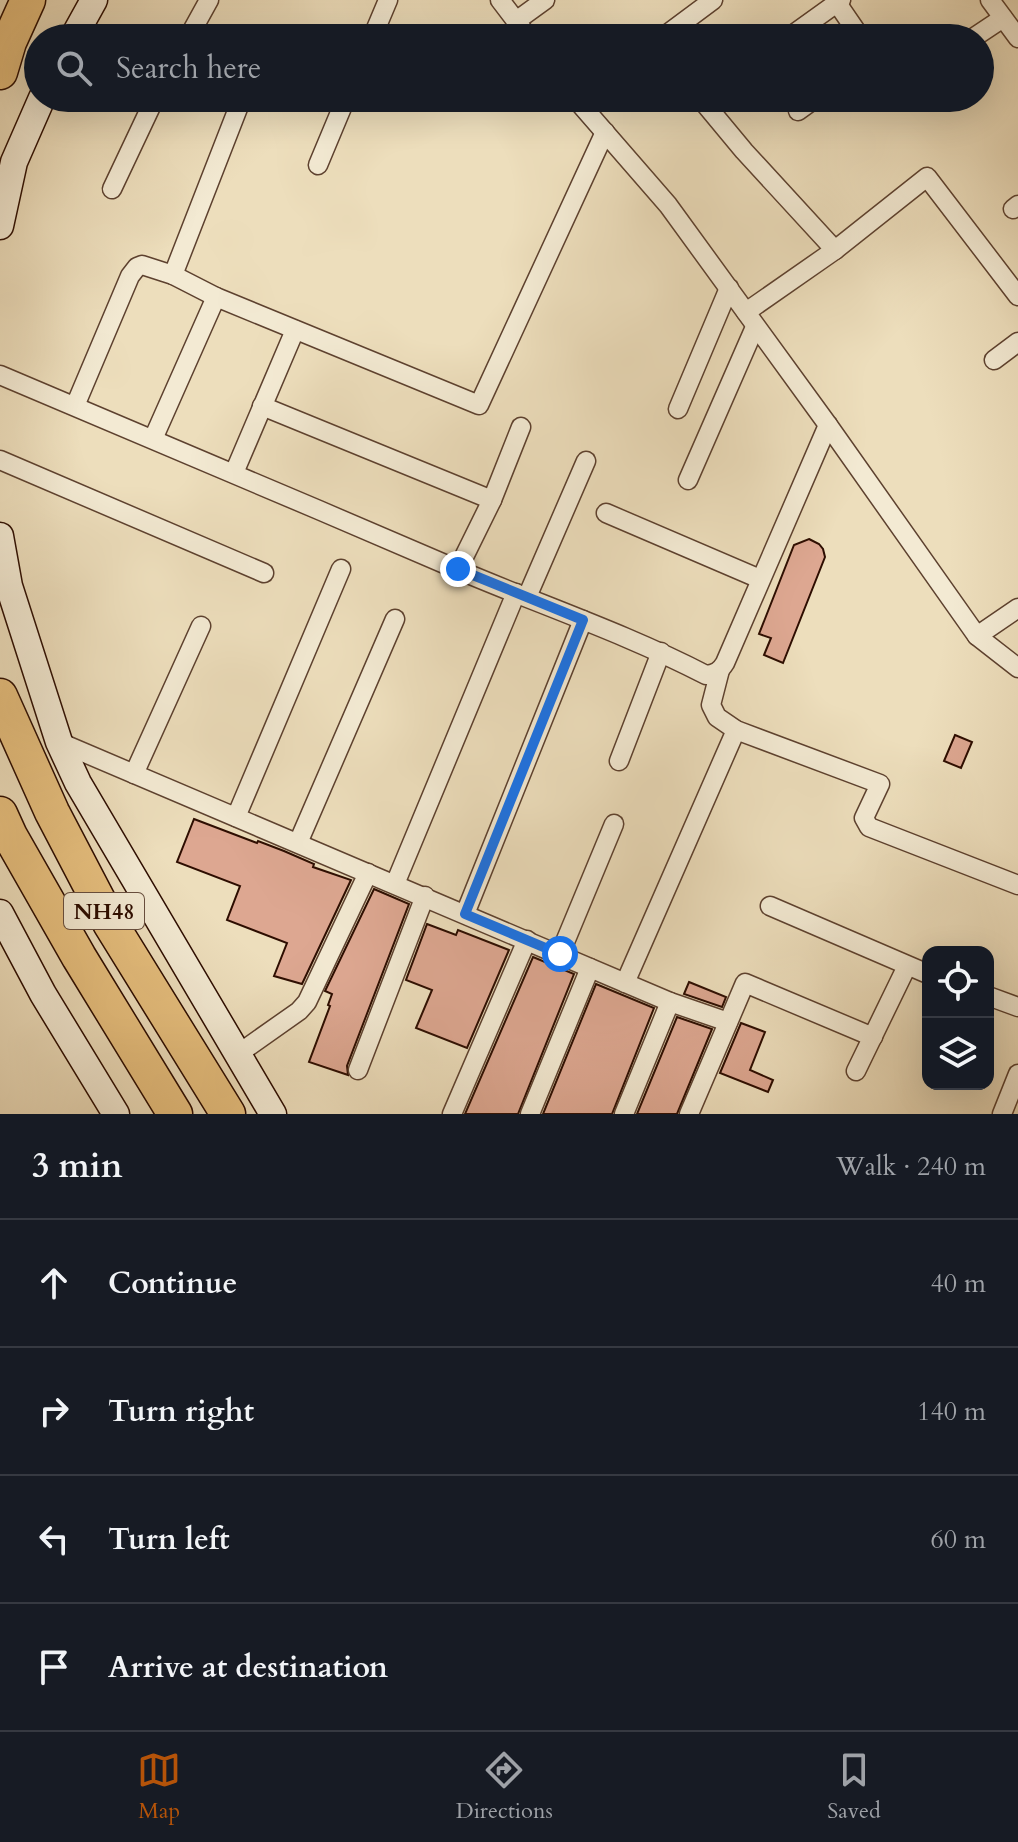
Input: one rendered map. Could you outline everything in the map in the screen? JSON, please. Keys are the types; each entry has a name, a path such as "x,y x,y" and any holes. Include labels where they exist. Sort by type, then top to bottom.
{"highway":[{"path":"0,72 9,42 28,0"},
{"name":"NH48","path":"0,696 52,812 110,923 228,1114"},
{"name":"NH48","path":"0,814 79,957 175,1114"}],"main road":[{"path":"81,24 94,0"},
{"path":"0,226 14,162 36,112"},
{"path":"0,536 9,586 59,742 78,783 273,1114"},
{"path":"0,913 43,994 116,1114"}],"street":[{"path":"196,24 209,0"},
{"path":"378,24 388,0"},
{"path":"500,0 518,24"},
{"path":"516,21 545,0"},
{"path":"681,24 713,0"},
{"path":"990,0 1018,37"},
{"path":"808,24 839,2 852,24"},
{"path":"994,24 1003,18"},
{"path":"112,189 148,112"},
{"path":"173,275 237,112"},
{"path":"318,165 340,112"},
{"path":"589,112 668,205 977,636 1018,668"},
{"path":"712,112 835,250"},
{"path":"75,406 130,276 142,265 173,275 216,297 479,405 605,132"},
{"path":"688,480 751,319 927,177 1018,296"},
{"path":"678,409 729,288"},
{"path":"153,439 216,297"},
{"path":"234,473 295,330"},
{"path":"994,360 1018,342"},
{"path":"0,375 661,652 706,675 720,670"},
{"path":"262,406 492,500"},
{"path":"828,425 720,670 711,705 717,717 736,730 880,784 864,818 869,827 1018,885"},
{"path":"458,569 492,500 521,427"},
{"path":"0,460 264,573"},
{"path":"395,884 521,595 586,461"},
{"path":"606,513 760,579"},
{"path":"236,817 341,569"},
{"path":"977,636 1018,608"},
{"path":"298,843 395,619"},
{"path":"465,914 583,620"},
{"path":"134,774 201,626"},
{"path":"619,761 661,652"},
{"path":"625,983 736,730"},
{"path":"59,742 670,1002 728,1022"},
{"path":"560,954 614,824"},
{"path":"238,1054 307,1002 368,873"},
{"path":"358,1070 425,896"},
{"path":"770,906 922,972"},
{"path":"452,1114 527,940"},
{"path":"856,1071 907,966"},
{"path":"530,1114 590,968"},
{"path":"689,1114 745,983 873,1037"},
{"path":"994,998 1018,1007"},
{"path":"624,1114 670,1002"},
{"path":"1002,1114 1018,1074"}],"building":[{"path":"809,539 819,544 825,557 783,663 764,655 771,638 759,634 794,545"},
{"path":"955,735 972,742 961,768 944,761"},
{"path":"194,819 284,851 314,864 313,867 351,880 302,984 274,976 287,943 227,920 240,886 177,862"},
{"path":"374,889 409,904 347,1066 348,1075 309,1062 330,1006 332,994 325,991"},
{"path":"427,924 456,935 458,930 509,950 467,1048 416,1028 432,990 406,980"},
{"path":"533,957 574,974 518,1114 465,1114"},
{"path":"689,982 726,997 722,1007 684,994"},
{"path":"596,984 654,1008 612,1114 543,1114"},
{"path":"677,1017 712,1029 677,1114 637,1114"},
{"path":"741,1023 765,1032 750,1070 773,1080 768,1092 720,1073"}],"route":[{"path":"458,569 583,620 465,914 560,954"}]}
